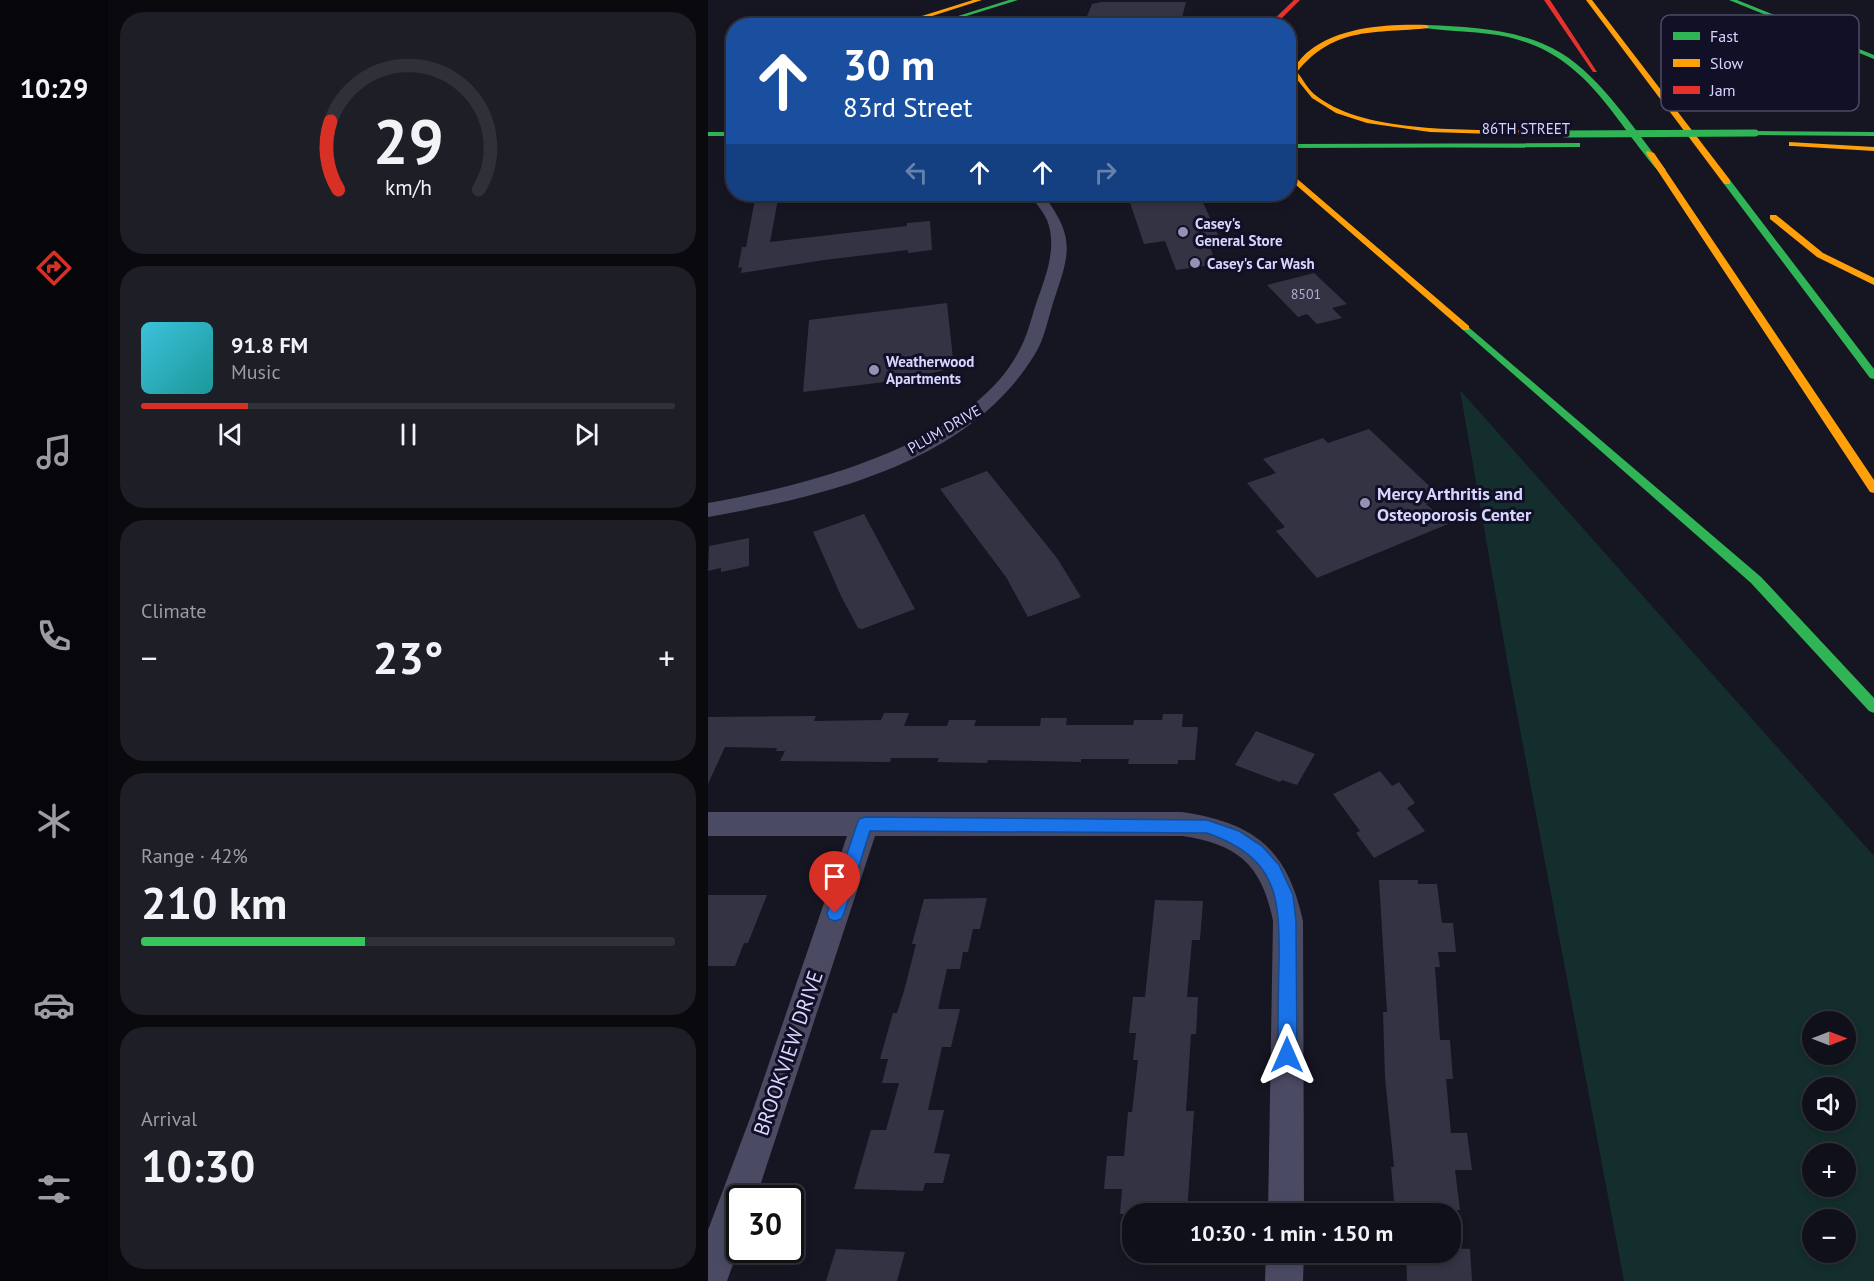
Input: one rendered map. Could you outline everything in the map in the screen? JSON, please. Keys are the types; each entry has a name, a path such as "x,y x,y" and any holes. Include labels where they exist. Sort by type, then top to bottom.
{"main road":[{"path":"919,18 979,0"},
{"path":"957,18 1015,0"},
{"path":"1278,18 1297,0"},
{"path":"1547,0 1874,489"},
{"path":"1589,0 1661,95"},
{"path":"1732,0 1769,15"},
{"path":"1296,68 1300,59 1315,48 1358,34 1390,28 1472,30 1531,42 1562,56 1582,72 1634,141 1662,170"},
{"path":"1859,51 1874,57"},
{"path":"1296,76 1304,91 1313,98 1337,110 1362,118 1429,129 1561,134"},
{"path":"1673,111 1874,376"},
{"path":"1689,132 1802,245 1832,263 1874,282"},
{"path":"708,134 726,136"},
{"name":"86TH STREET","path":"1296,135 1561,134 1759,139"},
{"path":"1759,139 1874,134"},
{"path":"708,145 726,139"},
{"path":"1759,139 1792,144 1874,147"},
{"name":"86TH STREET","path":"1296,146 1576,145 1759,139"},
{"path":"1296,180 1756,580 1874,707"}],"street":[{"name":"PLUM DRIVE","path":"708,510 776,497 870,468 920,446 959,424 996,395 1021,366 1029,352 1059,254 1058,226 1041,201"},
{"path":"708,824 1207,827 1233,836 1256,851 1273,870 1284,895 1288,921 1286,1203"},
{"name":"BROOKVIEW DRIVE","path":"708,1281 769,1113 865,824"},
{"path":"1284,1281 1285,1263"}],"green space":[{"path":"1460,390 1874,856 1874,1281 1624,1281 1509,671"}],"building":[{"path":"1101,2 1186,2 1182,18 1086,18 1092,4"},
{"path":"755,201 778,201 770,242 907,226 907,223 930,221 932,250 908,253 908,250 824,260 741,273 742,267 738,268 742,247 746,247"},
{"path":"1129,201 1202,201 1218,235 1205,236 1217,264 1176,270 1165,241 1144,244"},
{"path":"1314,273 1347,304 1332,308 1342,318 1317,324 1307,314 1298,317 1267,285"},
{"path":"947,303 954,368 901,380 803,392 809,320"},
{"name":"Mercy Arthritis and Osteoporosis Center","path":"1369,429 1442,498 1426,504 1448,524 1317,578 1276,531 1285,527 1247,483 1276,473 1263,459 1323,438 1328,443"},
{"path":"987,471 1057,558 1081,597 1028,617 1006,577 940,489"},
{"path":"864,514 915,609 862,629 858,628 841,596 813,532"},
{"path":"749,538 749,566 721,572 721,568 708,571 709,546"},
{"path":"884,713 909,713 904,726 947,726 949,720 976,720 974,726 1040,726 1041,718 1067,718 1066,725 1133,725 1134,720 1162,720 1163,714 1183,714 1182,727 1198,727 1195,760 1178,760 1178,764 1128,764 1129,759 1081,759 1081,762 988,760 987,763 937,762 939,758 891,758 890,762 780,761 785,751 776,751 777,748 725,747 708,784 708,717 816,716 814,721 881,720"},
{"path":"1256,731 1315,754 1297,785 1282,780 1280,782 1235,765"},
{"path":"1380,771 1392,786 1399,782 1415,803 1407,808 1425,831 1374,858 1356,833 1360,831 1333,794"},
{"path":"1379,880 1418,880 1418,884 1437,884 1442,923 1453,923 1456,952 1438,952 1440,967 1435,967 1440,1040 1450,1040 1453,1079 1446,1079 1451,1133 1467,1133 1472,1170 1455,1170 1459,1203 1394,1203 1391,1167 1394,1167 1385,1077 1383,1012 1387,1012"},
{"path":"708,895 767,895 748,943 744,943 735,966 708,966"},
{"path":"987,898 980,929 973,929 968,952 963,952 960,969 947,969 938,1009 960,1009 951,1047 942,1047 928,1110 944,1110 934,1153 950,1154 943,1183 925,1183 923,1191 854,1189 871,1130 886,1130 899,1083 882,1083 888,1059 880,1059 893,1013 897,1013 904,991 916,944 912,944 924,899"},
{"path":"1155,900 1203,901 1200,940 1192,940 1187,997 1198,997 1196,1034 1191,1034 1186,1111 1194,1111 1188,1203 1122,1203 1122,1214 1120,1214 1122,1189 1104,1189 1107,1156 1124,1156 1128,1112 1132,1112 1138,1060 1133,1060 1136,1033 1129,1033 1133,997 1145,997"},
{"path":"836,1249 905,1252 897,1281 826,1281"},
{"path":"1461,1249 1470,1249 1472,1281 1407,1281 1406,1263 1461,1263"}],"traffic: fast":[{"path":"958,17 1015,0"},
{"path":"1732,0 1769,15"},
{"path":"1427,27 1485,31 1525,39 1560,55 1600,91 1662,170"},
{"path":"1859,51 1874,57"},
{"path":"1755,133 1874,134"},
{"path":"1566,134 1755,133"},
{"path":"708,134 726,134"},
{"path":"1296,146 1577,145"},
{"path":"1727,182 1874,376"},
{"path":"1466,328 1756,580 1874,707"}],"traffic: slow":[{"path":"919,18 979,0"},
{"path":"1589,0 1661,95"},
{"path":"1296,69 1313,51 1338,38 1383,28 1427,27"},
{"path":"1296,75 1314,97 1339,111 1367,121 1430,129 1556,134"},
{"path":"1673,111 1727,182"},
{"path":"1792,144 1874,149"},
{"path":"1650,153 1874,489"},
{"path":"1296,180 1466,328"},
{"path":"1773,217 1820,255 1874,282"}],"traffic: jam":[{"path":"1278,18 1297,0"},
{"path":"1547,0 1595,71"}],"place":[{"name":"Casey's General Store","path":"1183,232"},
{"name":"Casey's Car Wash","path":"1195,263"},
{"name":"Weatherwood Apartments","path":"874,370"},
{"name":"Mercy Arthritis and Osteoporosis Center","path":"1365,503"}],"route":[{"path":"835,913 865,824 1182,824 1207,827 1233,836 1256,851 1273,870 1284,895 1288,921 1287,1055"}]}
